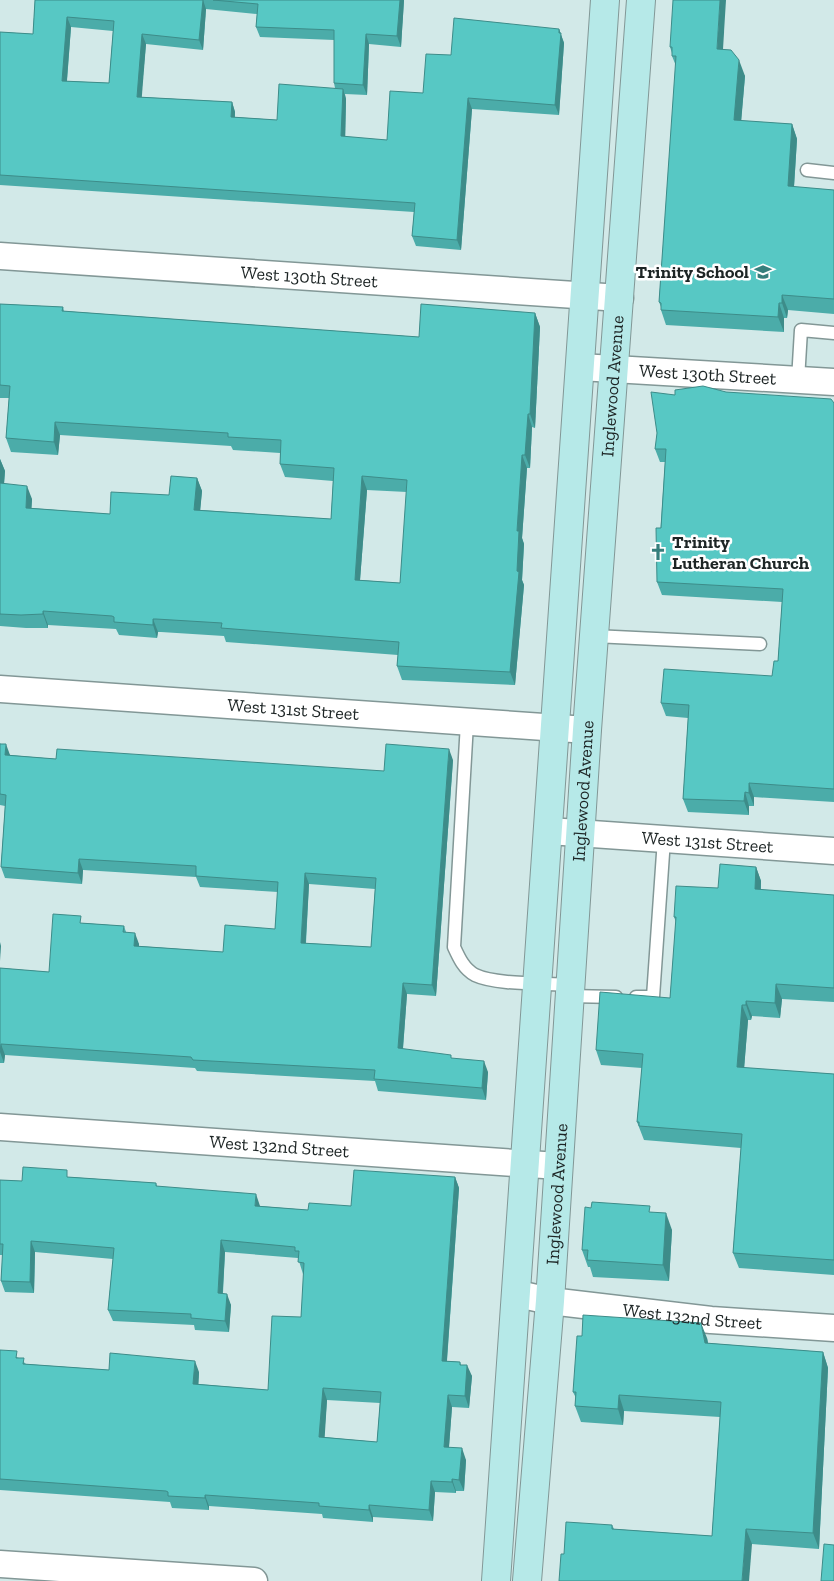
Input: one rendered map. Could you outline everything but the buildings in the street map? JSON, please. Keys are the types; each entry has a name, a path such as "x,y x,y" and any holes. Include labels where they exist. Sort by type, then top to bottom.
{"main road":[{"name":"Inglewood Avenue","path":"496,1581 518,1294 549,831 554,728 605,0"},
{"name":"Inglewood Avenue","path":"527,1581 550,1301 587,730 615,368 640,0"}],"street":[{"name":"West 130th Street","path":"0,256 620,298"},
{"name":"West 130th Street","path":"580,367 834,382"},
{"name":"West 131st Street","path":"0,690 587,730"},
{"name":"West 131st Street","path":"549,831 834,851"},
{"name":"West 132nd Street","path":"0,1127 558,1166"},
{"name":"West 132nd Street","path":"518,1294 550,1301 711,1320 834,1328"},
{"path":"0,1564 254,1581"}],"lane":[{"path":"806,170 834,173"},
{"path":"798,380 801,330 834,333"},
{"path":"594,636 760,644"},
{"path":"467,722 454,948 463,965 475,975 492,979 538,983 570,990 653,997 664,839"}],"place":[{"name":"Trinity School","path":"763,272"},
{"name":"Trinity Lutheran Church","path":"658,552"}]}
